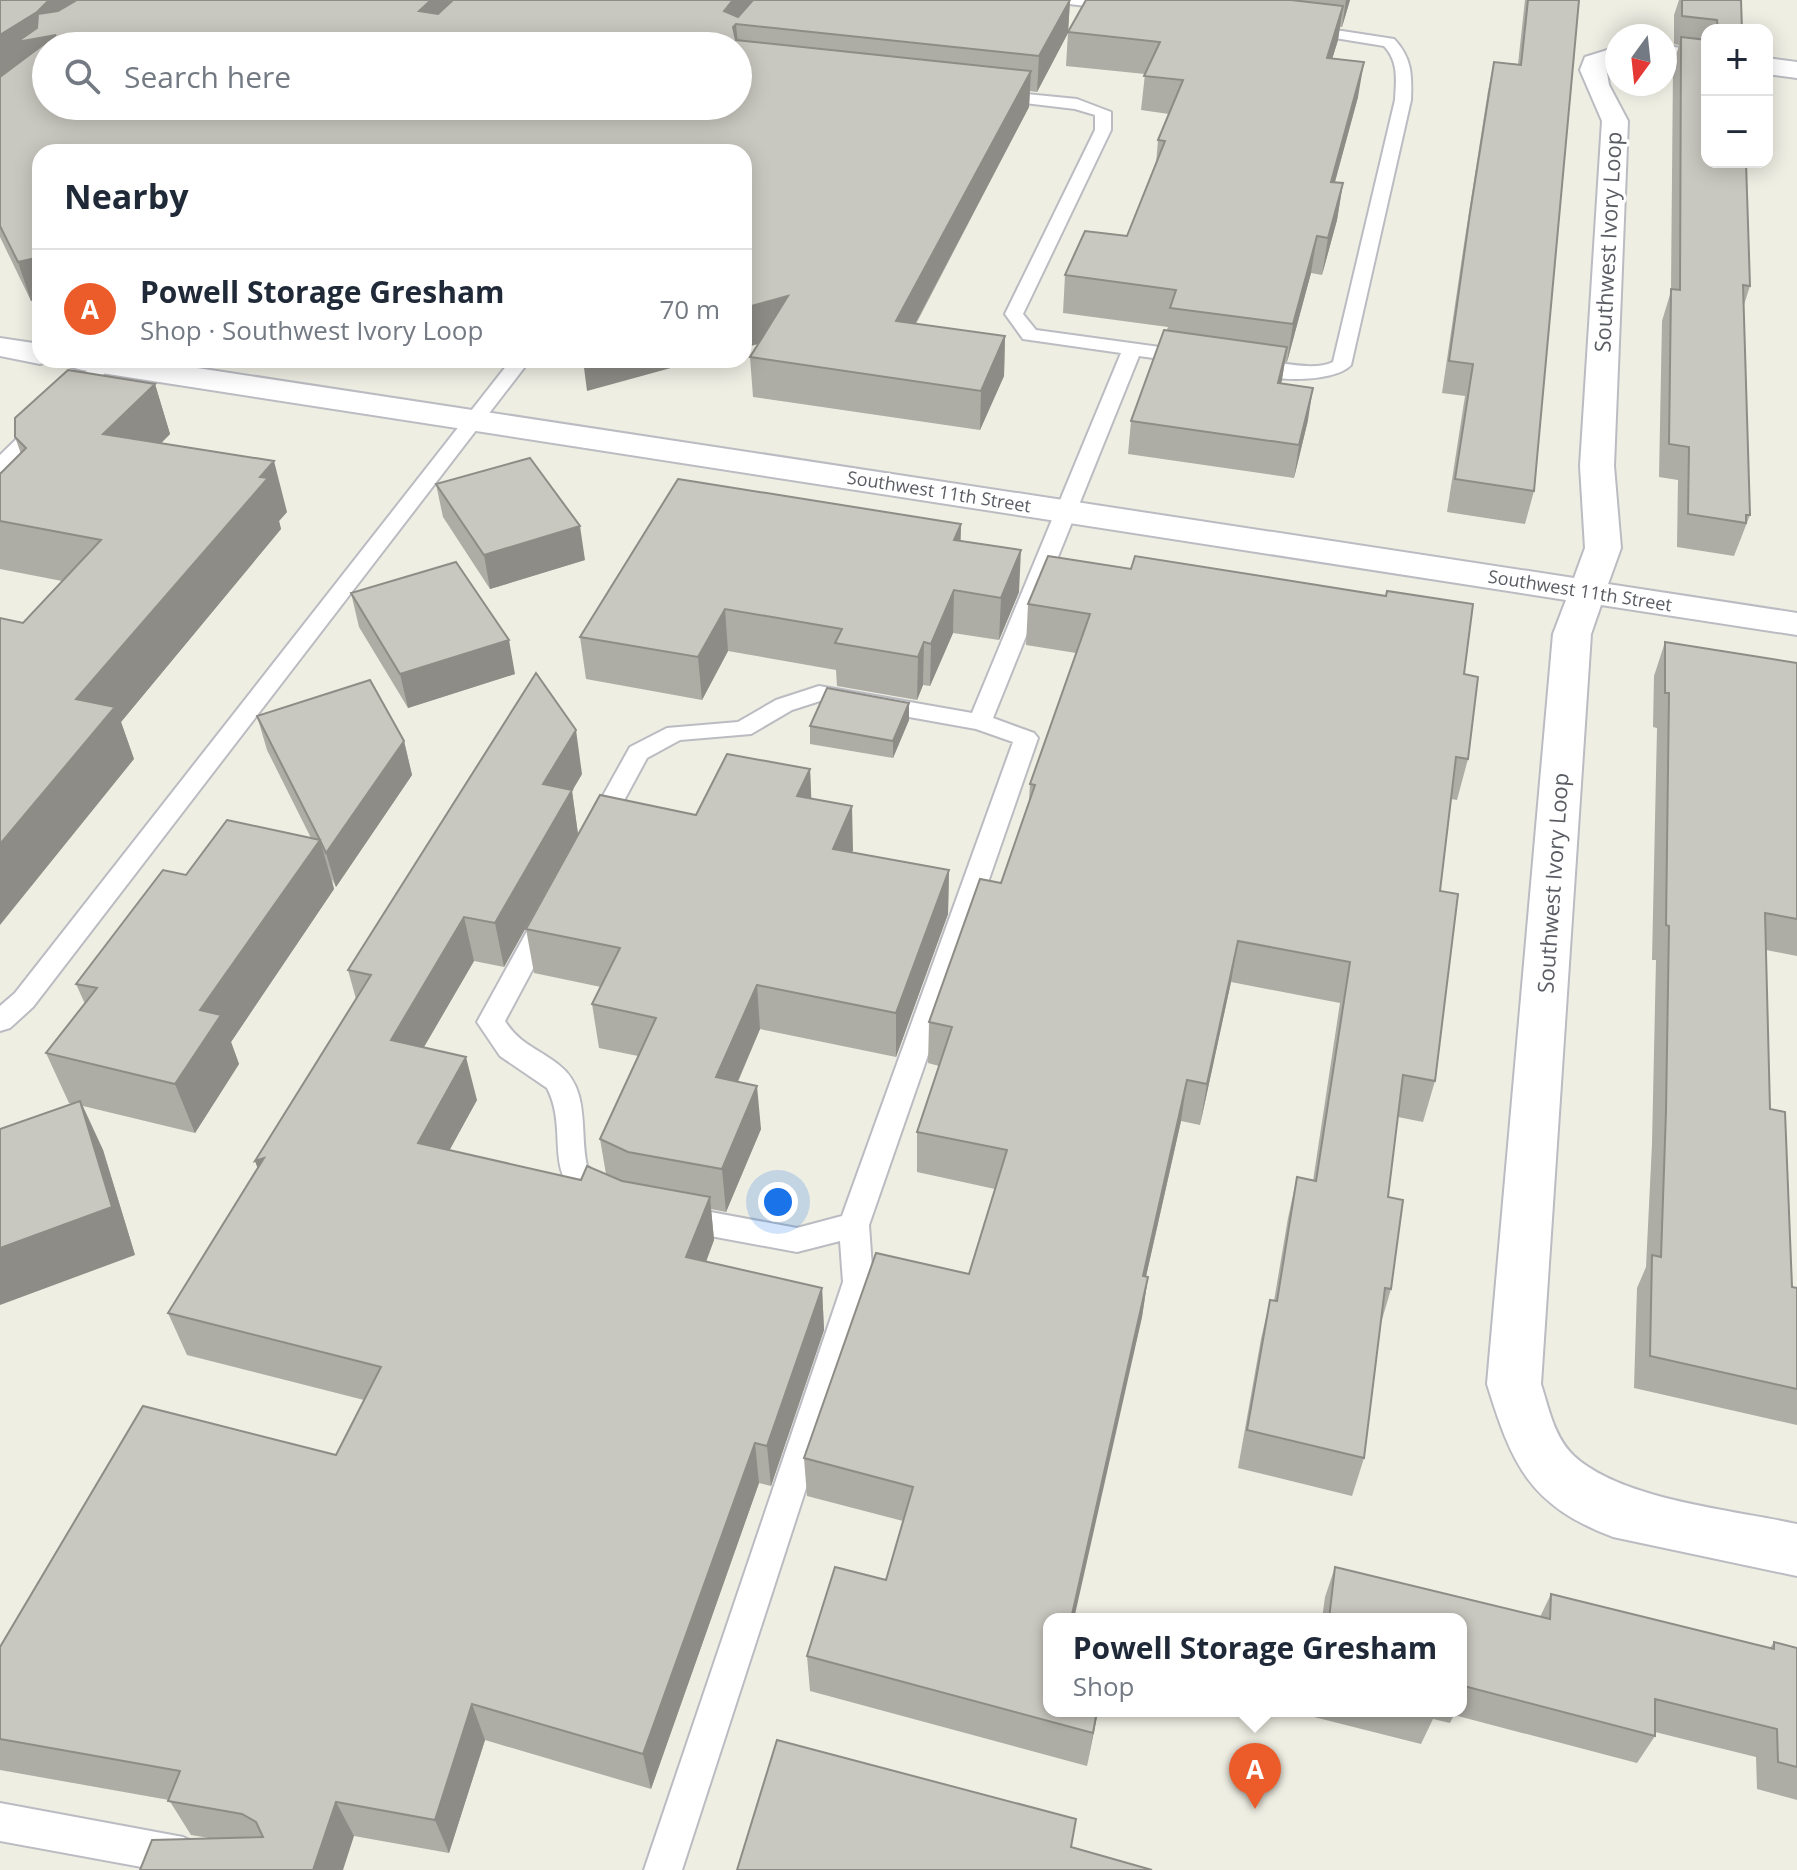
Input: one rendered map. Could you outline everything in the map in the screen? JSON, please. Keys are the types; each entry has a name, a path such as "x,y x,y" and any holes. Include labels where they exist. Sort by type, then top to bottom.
{"street":[{"path":"1677,55 1701,58"},
{"name":"Southwest Ivory Loop","path":"1605,59 1594,62 1591,71 1594,82 1611,106 1615,121 1597,466 1603,548 1572,634 1514,1384 1533,1444 1555,1474 1613,1511 1797,1550"},
{"path":"1773,67 1797,70"},
{"path":"0,347 32,353"},
{"name":"Southwest 11th Street","path":"143,368 1797,624"}],"lane":[{"path":"1069,0 1145,9"},
{"path":"1233,364 1306,374 1330,373 1342,365 1403,100 1405,65 1400,52 1389,42 1280,26"},
{"path":"985,95 1077,104 1103,112 1103,130 1014,314 1030,335 1204,360"},
{"path":"980,722 1063,511 1132,349"},
{"path":"0,466 92,368"},
{"path":"0,1021 24,1000 515,368"},
{"path":"587,847 638,753 675,733 743,729 784,705 819,693 980,722 1026,738 854,1225 858,1282 663,1870"},
{"path":"557,901 491,1022 511,1051 544,1066 566,1096 569,1161 588,1189 629,1209"},
{"path":"659,1215 797,1240 854,1225"},
{"path":"0,1822 215,1862"}],"building":[{"path":"0,0 49,0 37,12 0,35"},
{"path":"77,0 431,0 419,11 438,14 453,0 733,0 724,11 738,17 753,0 1070,0 1039,56 736,24 734,32 32,32 32,39 17,42 37,28 38,14 58,11"},
{"path":"1086,0 1291,0 1343,6 1327,58 1364,62 1331,182 1343,183 1328,238 1317,236 1293,324 1170,308 1176,290 1065,275 1085,231 1127,236 1165,141 1158,140 1183,80 1144,76 1160,42 1068,32"},
{"path":"1528,0 1579,0 1534,491 1455,479 1473,364 1449,361 1494,62 1521,65"},
{"path":"1682,0 1741,0 1742,24 1717,24 1717,20 1682,16"},
{"path":"1681,37 1701,39 1701,168 1746,168 1750,286 1743,285 1750,515 1746,515 1746,523 1688,514 1689,447 1669,444 1671,289 1680,290"},
{"path":"752,42 1031,71 896,321 1005,336 981,391 752,357 788,296 752,306 752,144 32,144 32,259 18,262 0,226 0,77 32,53 32,120 752,120"},
{"path":"1164,330 1287,347 1278,383 1313,388 1299,445 1131,421"},
{"path":"68,370 155,384 103,434 274,461 260,477 268,478 76,699 115,707 0,844 0,618 23,623 101,540 0,521 0,474 26,448 15,437 15,418"},
{"path":"530,458 580,526 484,555 436,484"},
{"path":"678,479 961,524 954,540 1021,550 1001,598 954,590 931,644 924,642 918,657 835,643 842,629 725,609 698,657 580,637"},
{"path":"1048,556 1131,569 1135,556 1386,596 1387,591 1473,604 1464,674 1478,677 1468,759 1456,757 1440,891 1458,894 1435,1081 1403,1075 1388,1197 1403,1200 1391,1289 1385,1288 1364,1458 1247,1430 1270,1300 1277,1301 1297,1177 1316,1181 1350,962 1238,941 1207,1084 1187,1080 1143,1276 1148,1277 1072,1613 1043,1613 1043,1717 1096,1717 1093,1733 807,1656 835,1567 886,1580 913,1487 804,1458 876,1253 969,1274 1007,1150 917,1132 952,1027 929,1022 980,879 1001,883 1035,785 1030,784 1090,614 1028,604"},
{"path":"456,562 509,640 400,674 351,593"},
{"path":"1665,642 1797,663 1797,919 1765,913 1770,1109 1785,1112 1792,1287 1797,1288 1797,1389 1650,1356 1652,1255 1661,1257 1666,1111 1669,693 1665,693"},
{"path":"536,673 576,730 543,784 572,790 495,923 464,917 391,1040 466,1057 418,1143 581,1180 587,1166 622,1181 710,1197 686,1257 822,1288 767,1446 755,1443 643,1754 472,1704 435,1820 336,1802 313,1870 140,1870 152,1840 263,1837 256,1822 242,1814 168,1801 180,1771 0,1739 0,1647 143,1406 336,1455 381,1367 168,1313 264,1158 255,1161 371,975 348,970"},
{"path":"370,680 404,741 326,853 257,716"},
{"path":"827,688 909,703 893,741 810,726"},
{"path":"727,754 810,769 797,796 852,806 833,849 949,870 896,1013 757,985 716,1077 757,1086 722,1169 628,1152 600,1139 656,1018 592,1004 620,948 526,929 600,795 696,815"},
{"path":"227,820 320,840 200,1010 221,1015 175,1084 46,1053 97,988 76,984 163,870 186,875"},
{"path":"80,1101 112,1207 0,1248 0,1129"},
{"path":"1335,1567 1550,1619 1551,1594 1774,1649 1774,1642 1797,1648 1797,1767 1778,1762 1777,1729 1655,1699 1655,1736 1467,1687 1467,1613 1330,1613"},
{"path":"777,1740 1076,1819 1071,1847 1152,1870 737,1870"}],"place":[{"name":"Powell Storage Gresham","path":"1255,1809"}]}
